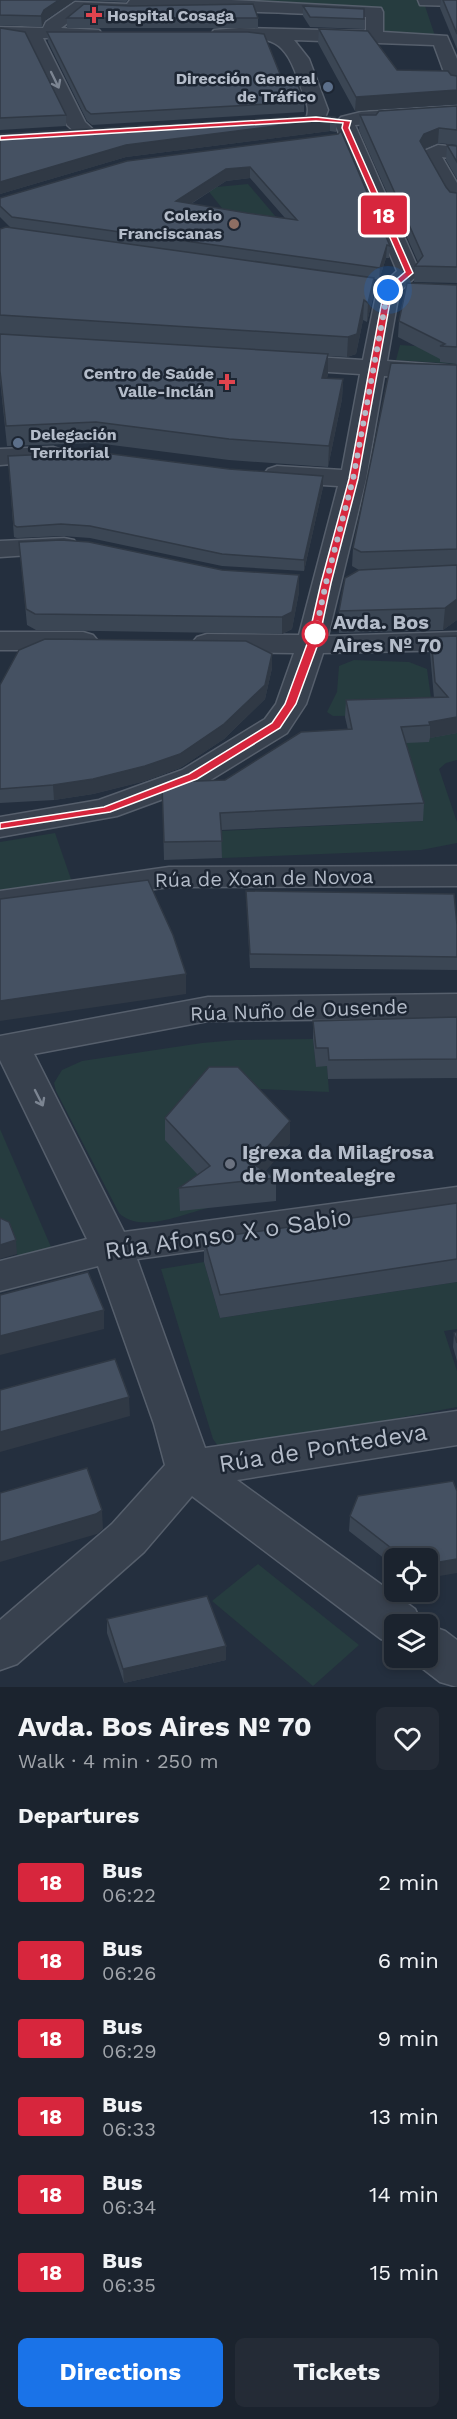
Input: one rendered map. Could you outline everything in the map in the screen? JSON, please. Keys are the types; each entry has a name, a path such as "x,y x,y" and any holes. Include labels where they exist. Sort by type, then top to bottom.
{"street":[{"path":"426,1 457,1"},
{"path":"41,33 81,6 111,10 140,3 375,12 374,36 385,53"},
{"path":"0,18 41,33 77,125 95,131 58,133"},
{"path":"0,32 113,34"},
{"path":"204,34 325,34 441,40 455,80 433,77"},
{"path":"286,43 300,37 325,34"},
{"path":"257,35 281,39 296,51 316,113 344,131 409,273 379,289"},
{"path":"316,113 372,117 454,118"},
{"path":"296,120 316,113 454,118"},
{"path":"344,131 372,117"},
{"path":"344,131 454,118"},
{"path":"457,153 438,152 431,155 457,201"},
{"path":"379,289 425,290"},
{"path":"0,827 106,810 193,777 276,726 291,704 312,644 353,479 375,367 379,289"},
{"path":"258,360 457,373"},
{"path":"0,457 72,454"},
{"path":"252,472 353,479"},
{"path":"0,549 62,546 90,548"},
{"path":"0,638 114,642"},
{"path":"184,642 406,645 457,641"},
{"name":"Rúa de Xoan de Novoa","path":"0,901 169,877 457,876"},
{"name":"Rúa Nuño de Ousende","path":"6,1047 208,1008 457,1006"},
{"path":"6,1047 112,1248 176,1424 189,1469 385,1614"},
{"name":"Rúa Afonso X o Sabio","path":"0,1276 112,1248 457,1201"},
{"name":"Rúa de Pontedeva","path":"189,1469 457,1428"},
{"path":"0,1649 128,1538 189,1469"},
{"path":"438,1653 457,1667"}],"green space":[{"path":"195,0 423,0 436,39 377,36 376,12"},
{"path":"248,184 276,217 233,222 206,188"},
{"path":"400,345 457,349 457,364 396,360"},
{"path":"354,660 409,662 427,669 431,698 457,733 457,760 446,763 439,769 457,822 457,843 421,850 222,858 220,831 423,821 400,743 420,715 333,716 327,712 337,692 339,666"},
{"path":"55,833 73,885 0,895 0,842"},
{"path":"313,1039 316,1066 327,1066 329,1092 238,1088 210,1188 199,1196 208,1208 162,1221 138,1222 119,1213 54,1083 62,1070 82,1061 202,1043"},
{"path":"0,1129 51,1247 49,1251 20,1262 10,1236 0,1232"},
{"path":"204,1262 220,1318 457,1282 457,1329 444,1331 457,1371 457,1407 239,1448 218,1446 213,1439 161,1269"},
{"path":"258,1564 359,1645 313,1686 212,1601"}],"building":[{"path":"0,0 59,0 44,10 41,16 0,15"},
{"path":"443,0 457,0 457,34"},
{"path":"84,4 130,6 253,4 258,18 67,18"},
{"path":"303,6 364,9 364,19 310,17"},
{"path":"0,28 25,32 66,115 0,118"},
{"path":"319,29 368,31 397,70 448,71 451,75 457,76 457,90 356,97"},
{"path":"47,32 248,32 264,34 282,79 296,79 304,102 91,114 86,110"},
{"path":"457,106 457,130 439,128 424,134 420,141 446,187 450,192 457,193 457,267 415,266 423,256 360,115 376,115 379,111"},
{"path":"316,116 335,117 337,121 330,119 126,145 0,182 0,134"},
{"path":"341,131 390,246 387,245 380,268 12,217 0,206 0,198 127,161 338,134","holes":["250,167 297,220 247,213 176,201 226,169"]},
{"path":"447,145 457,146 457,162"},
{"path":"6,227 374,278 368,303 364,300 357,334 348,337 0,315 0,229"},
{"path":"407,283 457,285 457,347 440,346 445,344 399,321"},
{"path":"0,334 328,354 322,378 343,379 329,446 229,439 96,422 6,426 0,371"},
{"path":"391,363 457,365 457,549 361,552 353,548"},
{"path":"96,452 229,469 323,476 304,560 222,554 90,526 61,524 17,527 14,525 8,456"},
{"path":"61,540 89,542 222,570 299,575 292,612 282,617 35,614 26,609 19,542"},
{"path":"457,565 457,599 445,608 339,611 345,578 359,570"},
{"path":"457,636 457,717 429,722 430,725 401,727 424,803 220,813 222,841 164,842 162,785 170,782 225,780 301,732 352,729 346,700 448,697 435,682 431,637"},
{"path":"45,639 246,641 272,654 265,685 224,724 180,754 145,766 93,779 0,789 0,685 19,650"},
{"path":"148,880 173,935 186,974 0,1001 0,899"},
{"path":"246,891 454,894 457,957 250,954"},
{"path":"457,1017 457,1059 329,1060 328,1048 316,1048 313,1021"},
{"name":"Igrexa da Milagrosa de Montealegre","path":"209,1067 238,1067 290,1121 253,1164 276,1178 179,1188 210,1166 165,1118"},
{"path":"457,1203 457,1259 220,1295 204,1239"},
{"path":"0,1218 9,1222 16,1240 0,1245"},
{"path":"88,1272 104,1310 0,1336 0,1295"},
{"path":"115,1359 129,1397 0,1432 0,1390"},
{"path":"87,1468 102,1510 96,1514 0,1542 0,1493"},
{"path":"453,1481 457,1491 457,1559 438,1562 438,1548 391,1548 350,1516 358,1496"},
{"path":"207,1596 226,1646 123,1669 107,1619"}],"bus line":[{"name":"18","path":"0,138 316,119 348,121 345,124 346,128 409,273 388,290 353,479 312,644 291,704 276,726 193,777 106,810 0,827"}],"place":[{"name":"Hospital Cosaga","path":"94,15"},
{"name":"Dirección General de Tráfico","path":"328,87"},
{"name":"Colexio Franciscanas","path":"234,224"},
{"name":"Centro de Saúde Valle-Inclán","path":"227,382"},
{"name":"Delegación Territorial","path":"18,443"},
{"name":"Avda. Bos Aires Nº 70","path":"315,634"},
{"name":"Igrexa da Milagrosa de Montealegre","path":"230,1164"}],"route":[{"path":"315,634 353,479 388,290"}]}
